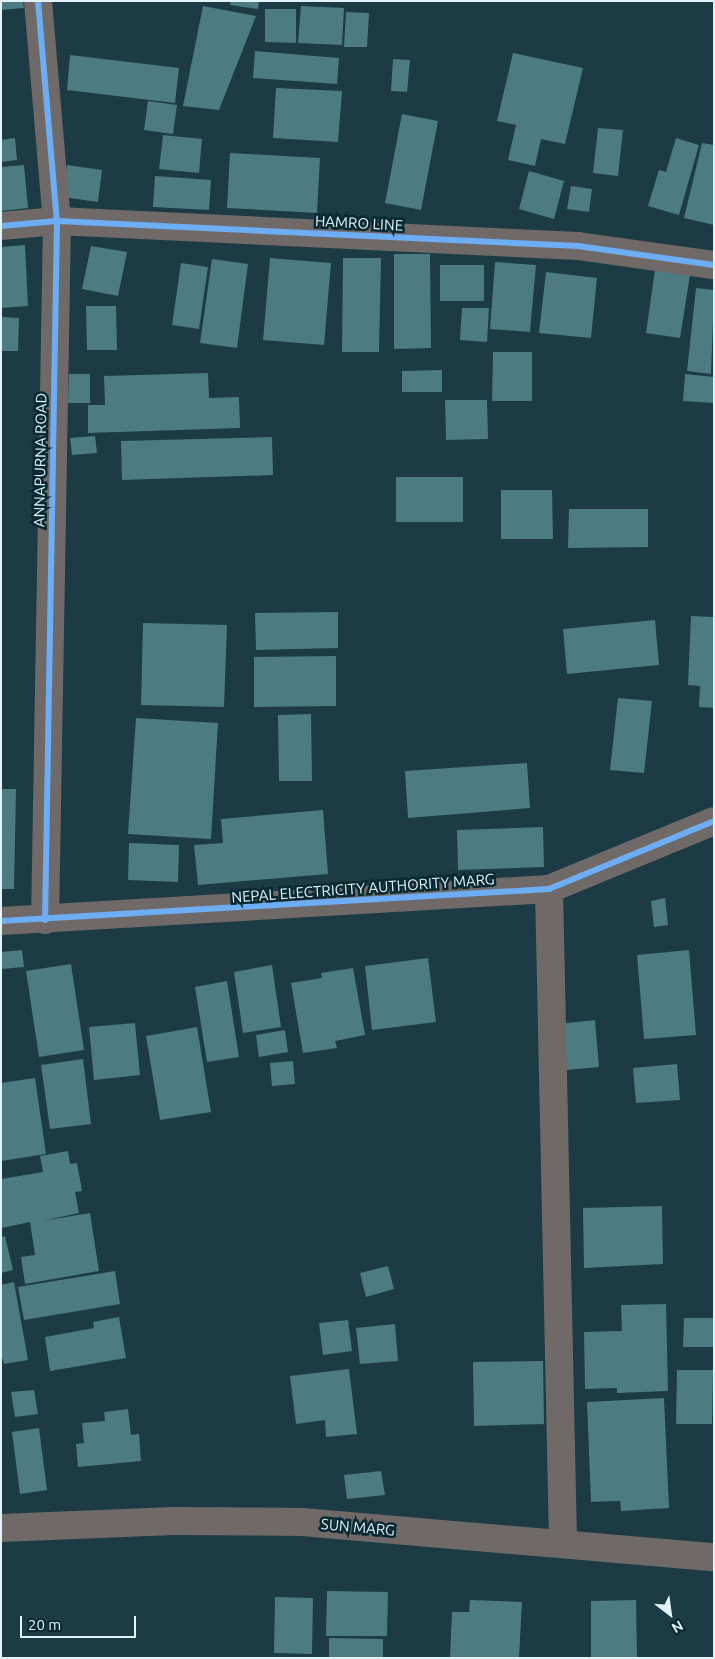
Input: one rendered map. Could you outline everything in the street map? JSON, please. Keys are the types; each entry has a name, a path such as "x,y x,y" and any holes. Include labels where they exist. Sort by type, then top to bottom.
{"street":[{"name":"ANNAPURNA ROAD","path":"38,1 56,221 45,920"},
{"name":"HAMRO LINE","path":"1,226 56,221 578,246 714,265"},
{"name":"NEPAL ELECTRICITY AUTHORITY MARG","path":"1,921 45,920 549,889 714,821"},
{"path":"549,889 563,1543"},
{"name":"SUN MARG","path":"1,1528 173,1520 302,1522 714,1557"}],"building":[{"path":"1,1 23,1 24,8 1,10"},
{"path":"231,1 259,1 258,9 230,5"},
{"path":"203,6 256,16 219,110 183,106"},
{"path":"301,6 344,8 342,45 298,43"},
{"path":"265,9 296,9 296,43 265,42"},
{"path":"346,12 369,13 367,47 344,47"},
{"path":"255,51 339,58 337,84 253,78"},
{"path":"513,53 583,68 565,144 541,139 535,166 508,160 516,125 497,121"},
{"path":"70,55 179,68 175,103 67,90"},
{"path":"393,59 410,60 407,92 391,91"},
{"path":"276,88 342,91 338,142 273,138"},
{"path":"148,101 177,105 173,134 144,130"},
{"path":"402,114 438,121 421,210 385,203"},
{"path":"598,128 623,130 618,176 593,173"},
{"path":"163,135 202,139 199,173 159,169"},
{"path":"15,138 17,160 1,162 1,140"},
{"path":"676,138 699,145 679,215 648,206 659,170 666,172"},
{"path":"702,143 714,145 714,225 684,218"},
{"path":"230,153 320,158 317,213 227,208"},
{"path":"24,165 28,208 1,211 1,167"},
{"path":"67,165 102,170 98,202 63,197"},
{"path":"529,171 564,181 554,219 519,209"},
{"path":"155,176 211,180 209,210 153,207"},
{"path":"571,186 592,189 589,212 567,209"},
{"path":"25,245 28,306 1,308 1,247"},
{"path":"91,246 127,252 118,296 82,289"},
{"path":"394,254 430,254 431,348 394,349"},
{"path":"270,258 331,263 324,345 263,340"},
{"path":"343,258 381,258 379,352 342,352"},
{"path":"212,259 248,264 237,348 200,343"},
{"path":"495,262 536,265 530,332 490,329"},
{"path":"181,263 208,267 199,329 172,325"},
{"path":"440,265 484,265 484,301 440,301"},
{"path":"655,270 690,275 680,338 646,333"},
{"path":"546,272 597,278 591,338 539,333"},
{"path":"696,288 714,290 711,374 687,371"},
{"path":"86,306 116,306 117,350 87,350"},
{"path":"462,308 489,308 487,342 460,340"},
{"path":"1,317 19,318 18,351 1,351"},
{"path":"493,352 532,352 532,401 492,401"},
{"path":"442,370 442,392 402,392 402,371"},
{"path":"208,373 209,398 239,397 240,428 88,433 88,405 105,405 104,376"},
{"path":"69,374 90,374 90,403 68,403"},
{"path":"685,374 714,377 714,403 683,401"},
{"path":"445,400 487,400 488,439 446,440"},
{"path":"95,436 97,453 72,455 70,438"},
{"path":"272,437 273,475 122,480 121,441"},
{"path":"396,477 463,477 463,522 396,522"},
{"path":"501,490 552,490 553,539 501,539"},
{"path":"569,509 648,509 648,547 568,548"},
{"path":"338,612 338,648 256,650 255,613"},
{"path":"691,616 714,617 714,708 699,707 700,686 688,685"},
{"path":"655,620 659,665 567,674 563,629"},
{"path":"143,623 227,625 224,707 141,705"},
{"path":"336,656 336,706 254,707 254,657"},
{"path":"618,698 652,701 644,773 610,770"},
{"path":"311,714 312,781 279,781 278,715"},
{"path":"136,718 218,723 211,839 128,834"},
{"path":"527,763 530,808 408,818 405,771"},
{"path":"1,789 16,789 14,889 1,889"},
{"path":"323,810 328,874 198,885 194,845 223,843 221,819"},
{"path":"543,827 544,867 458,870 457,830"},
{"path":"129,843 179,845 178,882 128,880"},
{"path":"665,898 668,925 654,927 651,901"},
{"path":"22,950 24,967 1,969 1,952"},
{"path":"689,950 696,1035 644,1039 637,955"},
{"path":"428,958 436,1022 372,1030 365,966"},
{"path":"71,964 84,1050 39,1057 26,971"},
{"path":"272,965 281,1027 243,1033 234,972"},
{"path":"353,968 365,1035 335,1041 337,1048 303,1053 291,983 322,978 321,973"},
{"path":"227,981 239,1057 207,1062 195,987"},
{"path":"595,1020 599,1067 557,1071 558,1024"},
{"path":"135,1023 140,1075 94,1080 89,1027"},
{"path":"197,1027 211,1112 160,1120 146,1036"},
{"path":"285,1030 288,1052 259,1057 256,1035"},
{"path":"83,1059 91,1124 50,1129 41,1065"},
{"path":"293,1061 295,1084 272,1086 270,1063"},
{"path":"677,1064 680,1100 636,1103 633,1068"},
{"path":"35,1078 46,1154 1,1161 1,1083"},
{"path":"68,1151 70,1164 77,1163 82,1191 75,1192 79,1213 42,1221 90,1213 99,1271 25,1284 21,1257 35,1255 30,1222 2,1228 1,1179 43,1172 40,1156"},
{"path":"662,1206 663,1264 584,1268 583,1208"},
{"path":"5,1236 13,1270 1,1273 1,1237"},
{"path":"388,1266 394,1289 366,1297 360,1273"},
{"path":"115,1271 120,1304 24,1320 18,1287"},
{"path":"14,1282 28,1360 4,1364 1,1354 1,1285"},
{"path":"666,1304 668,1391 617,1393 617,1388 585,1389 584,1332 622,1331 621,1305"},
{"path":"119,1317 126,1358 50,1371 45,1337 94,1328 93,1322"},
{"path":"684,1318 714,1318 714,1347 683,1347"},
{"path":"348,1320 352,1351 323,1355 319,1323"},
{"path":"395,1324 398,1361 360,1364 356,1328"},
{"path":"543,1361 544,1424 474,1426 473,1362"},
{"path":"349,1369 357,1434 326,1437 325,1420 296,1424 290,1376"},
{"path":"677,1370 713,1370 712,1424 676,1424"},
{"path":"34,1390 38,1414 15,1417 11,1392"},
{"path":"664,1398 669,1508 621,1511 620,1501 591,1502 587,1402"},
{"path":"128,1409 131,1435 139,1434 141,1461 78,1467 76,1444 84,1443 82,1423 105,1421 104,1412"},
{"path":"39,1428 47,1490 20,1494 12,1432"},
{"path":"381,1471 385,1495 347,1499 344,1475"},
{"path":"327,1591 388,1592 387,1636 326,1636"},
{"path":"275,1597 313,1598 312,1654 274,1653"},
{"path":"470,1600 522,1602 519,1658 450,1658 452,1612 469,1612"},
{"path":"636,1600 637,1658 591,1658 591,1601"},
{"path":"329,1638 383,1639 383,1658 329,1658"}],"cycle path":[{"path":"38,1 57,221 45,920"},
{"path":"1,226 57,221 578,246 714,265"},
{"path":"1,921 549,889 714,821"}]}
